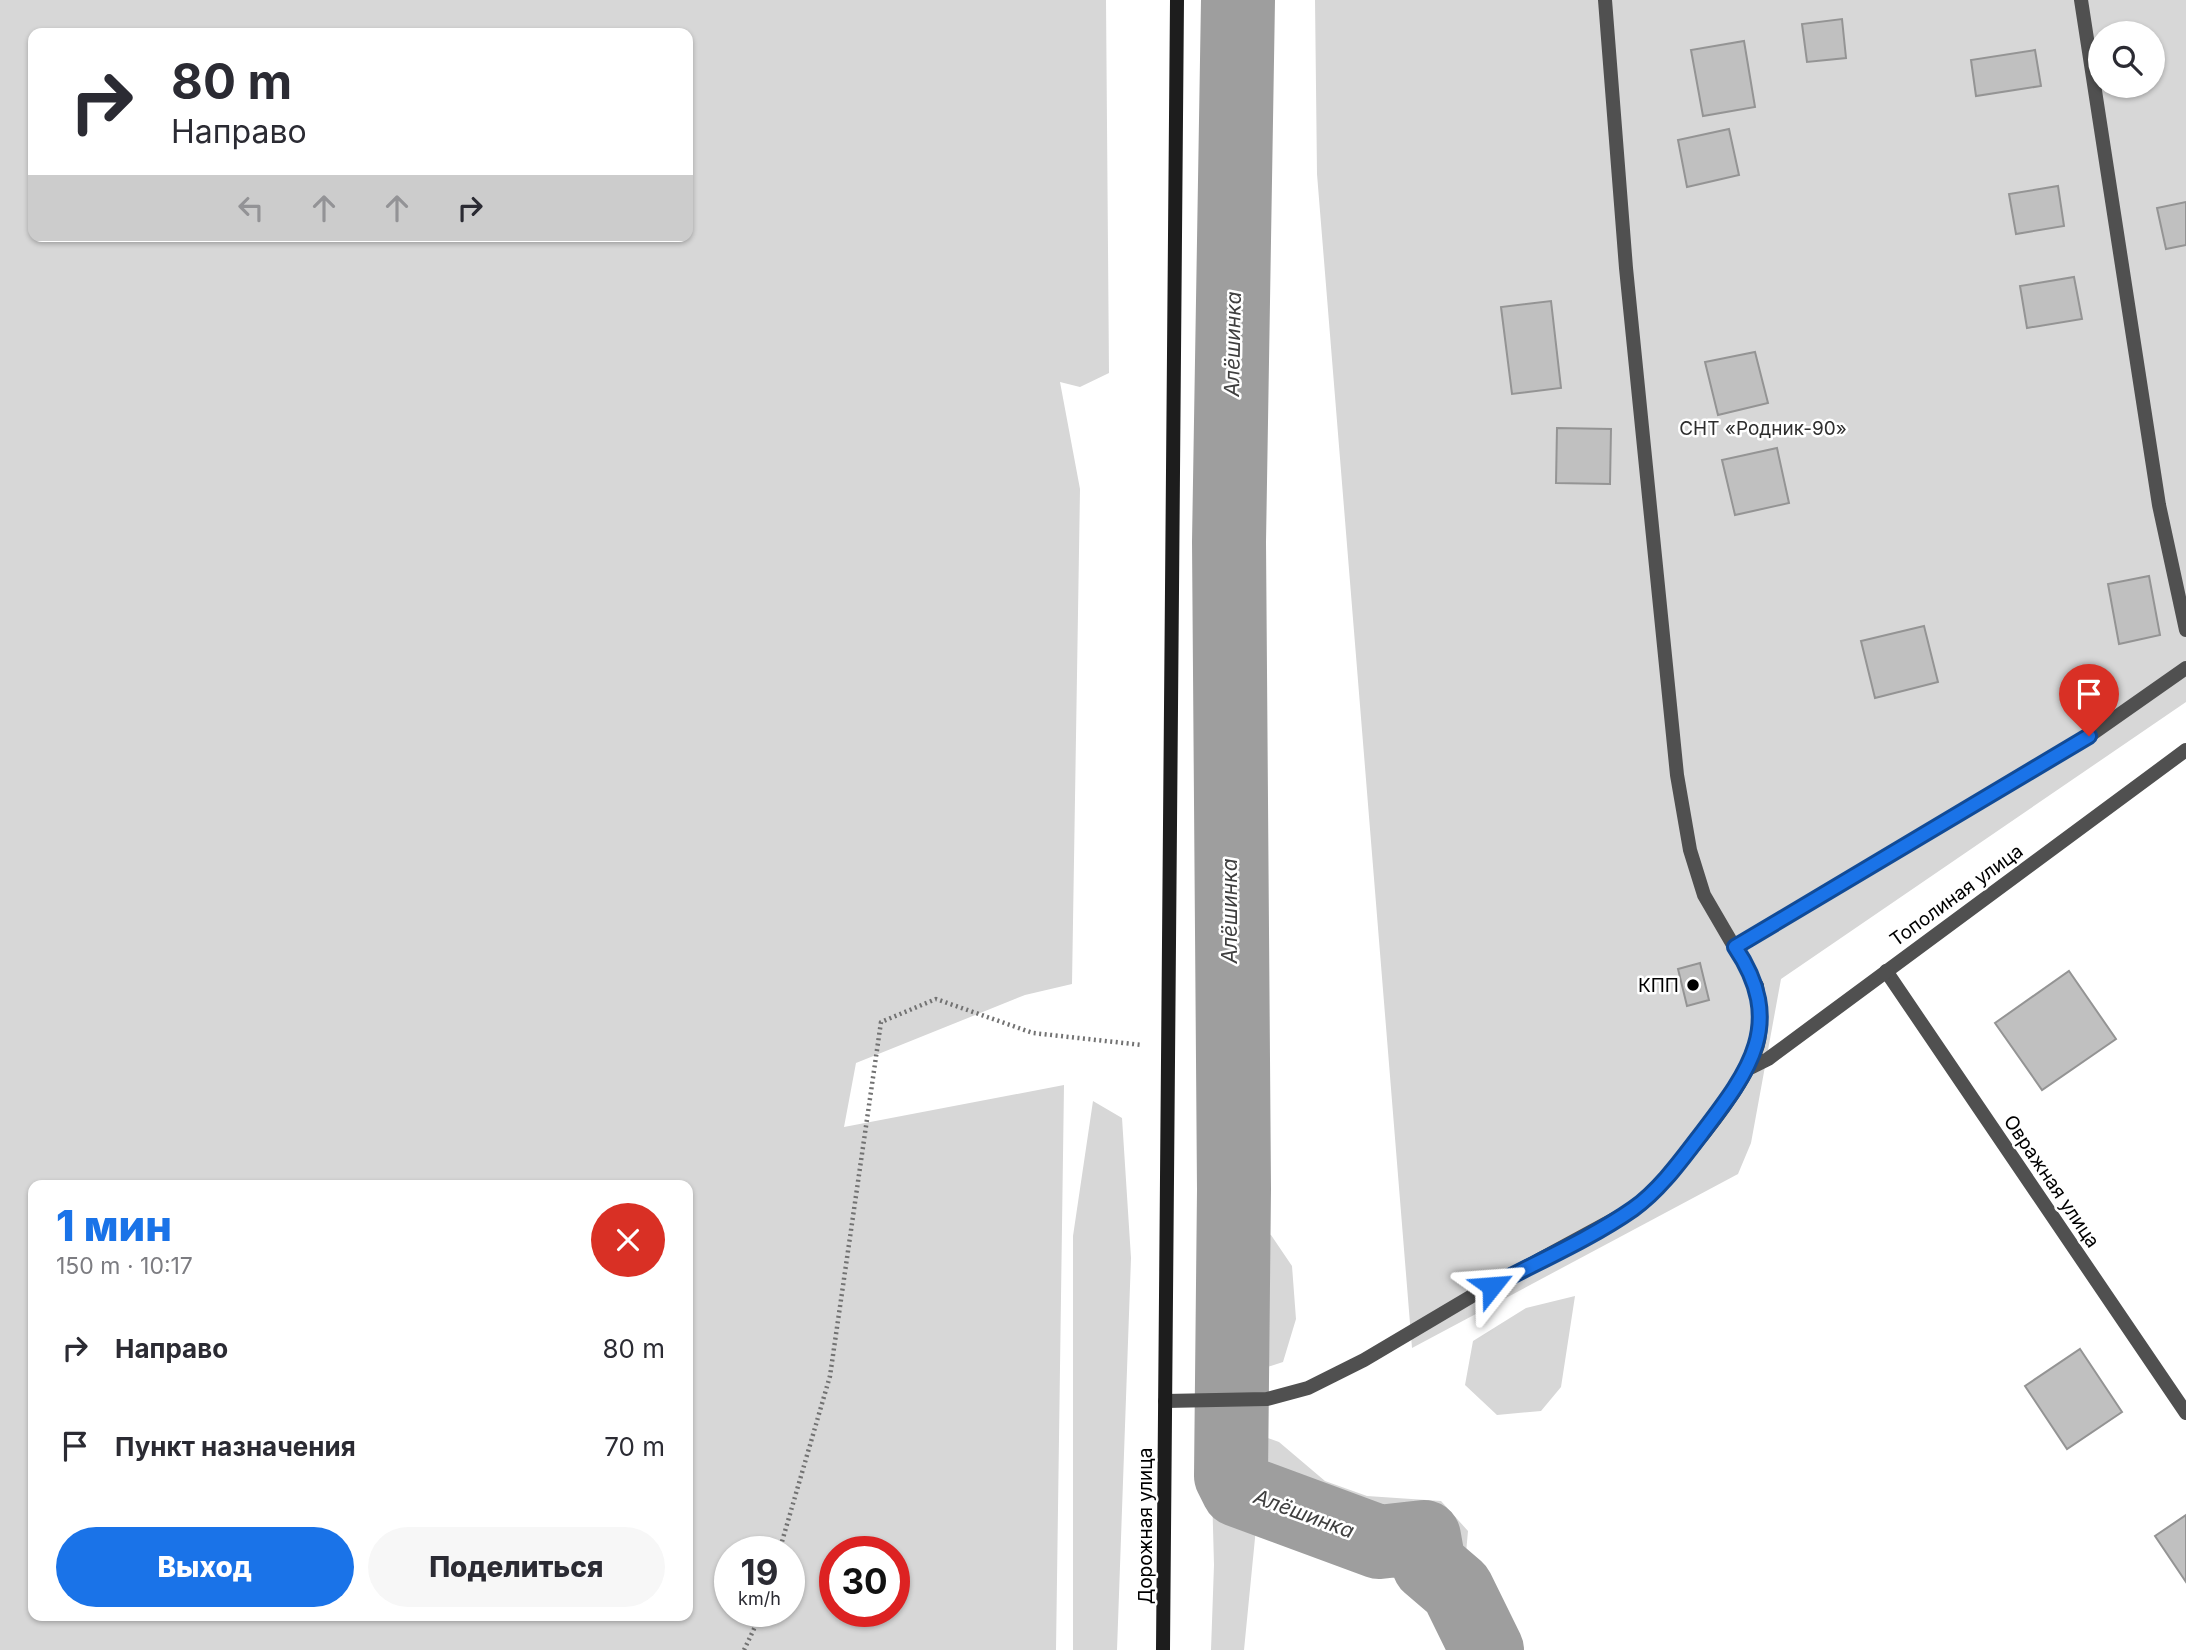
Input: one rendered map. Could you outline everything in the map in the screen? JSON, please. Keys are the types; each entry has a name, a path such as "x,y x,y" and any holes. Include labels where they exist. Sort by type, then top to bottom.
{"street":[{"name":"Дорожная улица","path":"1163,1650 1177,0"},
{"path":"1165,1401 1267,1399 1308,1388 1364,1360 1472,1296 1599,1229 1648,1198 1694,1143 1748,1069 1758,1043 1761,1013 1757,986 1704,895 1690,850 1677,775 1626,268 1605,0"},
{"path":"2081,0 2160,505 2186,630"},
{"path":"1735,947 2089,736 2186,668"},
{"name":"Тополиная улица","path":"1748,1069 1768,1059 2186,750"},
{"name":"Овражная улица","path":"1886,971 2186,1413"}],"path":[{"path":"784,1536 830,1377 881,1022 936,999 1033,1033 1114,1044 1167,1046"},
{"path":"744,1650 755,1627"}],"green space":[{"path":"0,0 1106,0 1109,373 1080,387 1060,382 1080,489 1072,984 1025,995 856,1063 844,1127 1064,1085 1056,1650 0,1650"},
{"name":"СНТ «Родник-90»","path":"1315,0 2186,0 2186,702 1781,979 1751,1143 1738,1174 1412,1348 1317,174"},
{"path":"1093,1101 1122,1118 1131,1258 1117,1650 1073,1650 1073,1236"},
{"path":"1243,1226 1271,1235 1292,1266 1296,1319 1283,1362 1230,1379 1210,1370 1219,1274"},
{"path":"1575,1296 1561,1387 1541,1411 1497,1415 1465,1385 1473,1341 1526,1308"},
{"path":"1242,1429 1279,1442 1325,1481 1367,1496 1441,1501 1468,1531 1464,1575 1327,1558 1256,1528 1244,1650 1211,1650 1214,1565 1211,1454"}],"building":[{"path":"1842,19 1846,58 1807,62 1802,24"},
{"path":"1744,41 1755,107 1703,116 1691,50"},
{"path":"2035,50 2041,86 1976,96 1971,60"},
{"path":"1729,129 1739,175 1687,187 1678,140"},
{"path":"2058,186 2064,226 2016,234 2009,194"},
{"path":"2186,202 2186,245 2166,249 2157,208"},
{"path":"2074,277 2082,319 2027,328 2020,286"},
{"path":"1551,301 1561,388 1512,394 1501,307"},
{"path":"1755,352 1768,403 1718,415 1705,362"},
{"path":"1557,428 1611,429 1610,484 1556,483"},
{"path":"1777,448 1789,503 1735,515 1722,460"},
{"path":"2149,576 2160,635 2119,644 2108,584"},
{"path":"1924,626 1938,682 1875,698 1861,641"},
{"name":"КПП","path":"1700,963 1709,1000 1687,1006 1678,969"},
{"path":"2069,971 2116,1039 2042,1090 1995,1023"},
{"path":"2080,1349 2122,1412 2067,1449 2025,1386"},
{"path":"2186,1515 2186,1582 2155,1536"}],"waterway":[{"name":"Алёшинка","path":"1238,0 1229,542 1234,1189 1231,1476 1238,1490 1379,1542 1424,1537 1429,1565 1457,1589 1487,1650"}],"place":[{"name":"КПП","path":"1693,985"}],"route":[{"path":"1492,1286 1599,1229 1648,1198 1735,1090 1748,1069 1758,1043 1761,1013 1757,986 1735,947 2089,736"}]}
